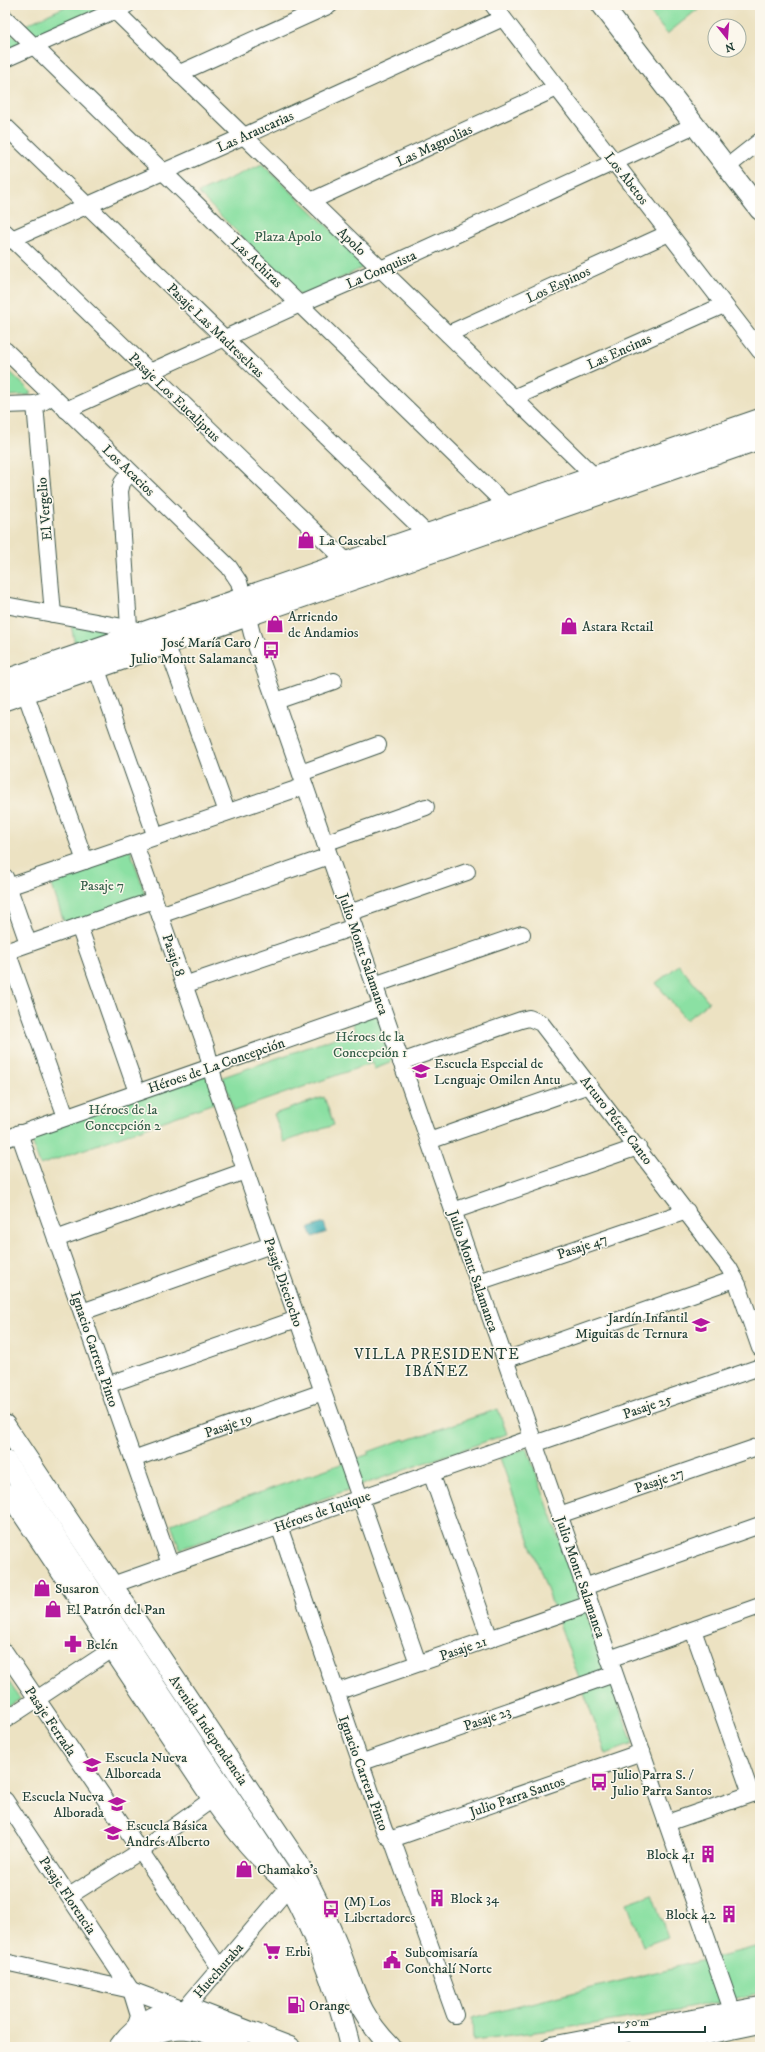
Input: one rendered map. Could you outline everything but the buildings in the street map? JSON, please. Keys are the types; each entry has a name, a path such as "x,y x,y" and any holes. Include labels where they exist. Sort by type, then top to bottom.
{"highway":[{"path":"640,2047 760,2022"},
{"path":"135,2037 178,2026 188,2027 211,2034 238,2047"},
{"path":"150,2047 165,2040 181,2038 200,2041 215,2047"}],"main road":[{"path":"602,5 760,210"},
{"path":"5,680 136,629 245,606 657,465 760,419"},
{"path":"5,700 166,643 346,561 595,476 657,465 760,439"},
{"name":"Avenida Independencia","path":"5,1425 297,1862 329,1923 361,2008 370,2024 391,2047"},
{"name":"Avenida Independencia","path":"5,1460 289,1887 308,1923 324,1962 337,1999 350,2047"},
{"path":"551,2047 760,2007"},
{"path":"119,2047 135,2037 157,2016 184,2010 199,2012 290,2047"}],"street":[{"path":"180,73 330,5"},
{"name":"Los Abetos","path":"493,5 760,351"},
{"path":"5,59 117,7"},
{"name":"Apolo","path":"117,7 180,73 244,136 595,476"},
{"name":"Las Achiras","path":"5,18 507,506"},
{"name":"Las Araucarias","path":"7,238 164,172 503,18"},
{"name":"Las Magnolias","path":"311,201 557,88"},
{"name":"La Conquista","path":"66,410 381,269 695,125"},
{"name":"Pasaje Las Madreselvas","path":"5,126 427,534"},
{"path":"727,167 760,141"},
{"name":"Los Espinos","path":"448,334 669,233"},
{"name":"Pasaje Los Eucaliptus","path":"7,238 346,561"},
{"name":"Las Encinas","path":"513,398 724,305"},
{"name":"Los Acacios","path":"5,350 235,574 239,582 245,606"},
{"path":"5,405 35,404 44,402 52,396"},
{"name":"El Vergelio","path":"35,404 53,614"},
{"path":"5,605 136,629 120,491 122,483 130,472"},
{"name":"Julio Montt Salamanca","path":"245,606 281,699 303,779 327,849 733,2013"},
{"path":"166,643 228,812"},
{"path":"96,667 156,837"},
{"path":"281,699 334,681"},
{"path":"25,692 85,861"},
{"path":"28,944 7,882 85,861 228,812 378,745"},
{"path":"160,915 327,849 426,807"},
{"name":"Pasaje 8","path":"135,844 206,1046 211,1067"},
{"path":"184,985 352,920 468,872"},
{"path":"66,1117 6,951 154,900"},
{"path":"79,926 137,1092"},
{"path":"374,985 522,934"},
{"name":"Héroes de La Concepción","path":"12,1136 382,1007"},
{"name":"Arturo Pérez Canto","path":"401,1062 529,1018 538,1021 544,1026 638,1147 736,1279 754,1309 760,1348"},
{"name":"Pasaje Dieciocho","path":"211,1067 245,1171 418,1663"},
{"path":"429,1141 590,1085"},
{"name":"Ignacio Carrera Pinto","path":"12,1136 56,1238 170,1564"},
{"path":"453,1211 638,1147"},
{"path":"56,1238 245,1171"},
{"name":"Pasaje 47","path":"478,1282 687,1211"},
{"path":"82,1312 271,1244"},
{"path":"505,1360 736,1279"},
{"path":"107,1385 297,1319"},
{"name":"Pasaje 25","path":"533,1441 760,1367"},
{"name":"Pasaje 19","path":"133,1459 323,1392"},
{"name":"Héroes de Iquique","path":"112,1585 431,1473 533,1441"},
{"name":"Pasaje 27","path":"559,1515 760,1446"},
{"path":"431,1473 490,1639"},
{"name":"Avenida Independencia","path":"5,1492 211,1800 235,1833 258,1859 268,1870 289,1887"},
{"path":"584,1587 760,1525"},
{"name":"Ignacio Carrera Pinto","path":"278,1526 385,1833 392,1839 455,2016"},
{"name":"Pasaje 21","path":"336,1692 590,1604"},
{"name":"Pasaje 23","path":"360,1763 612,1666 693,1630 760,1606"},
{"path":"667,1824 755,1792 693,1630"},
{"path":"5,1720 111,1650"},
{"name":"Pasaje Ferrada","path":"5,1652 139,1852 220,1968"},
{"name":"Julio Parra Santos","path":"392,1839 642,1752"},
{"name":"Pasaje Florencia","path":"5,1800 131,1990"},
{"path":"69,1896 139,1852 211,1800"},
{"name":"Huechuraba","path":"5,1962 131,1990 184,2010 289,1887"},
{"path":"131,1990 139,2016 135,2037"}],"green space":[{"path":"69,5 94,5 99,10 36,38 23,26"},
{"path":"644,5 703,5 667,34"},
{"path":"9,31 23,44 5,51 5,33"},
{"name":"Plaza Apolo","path":"262,164 368,265 302,297 198,193"},
{"path":"5,367 30,391 30,395 5,396"},
{"path":"70,620 120,629 75,645"},
{"name":"Pasaje 7","path":"130,849 146,897 65,925 49,877"},
{"path":"679,965 709,1002 686,1020 656,983"},
{"name":"Héroes de la Concepción 1","path":"376,1013 393,1059 390,1063 374,1069 372,1063 234,1111 223,1077 355,1031 352,1021"},
{"name":"Héroes de la Concepción 2","path":"205,1070 217,1102 40,1165 29,1133"},
{"path":"324,1097 334,1125 284,1142 274,1114"},
{"path":"498,1409 507,1434 180,1549 171,1524 369,1454 368,1452 404,1439 405,1441"},
{"path":"527,1448 633,1744 606,1754 500,1458"},
{"path":"5,1676 20,1699 5,1709"},
{"path":"652,1894 668,1937 643,1946 627,1903"},
{"path":"760,1946 760,1993 689,2008 581,2026 473,2040 472,2018"}],"water":[{"path":"324,1223 327,1232 313,1237 309,1228"}],"place":[{"name":"La Cascabel","path":"306,540"},
{"name":"Arriendo de Andamios","path":"275,624"},
{"name":"Astara Retail","path":"569,626"},
{"name":"José María Caro / Julio Montt Salamanca","path":"271,650"},
{"name":"Escuela Especial de Lenguaje Omilen Antu","path":"421,1071"},
{"name":"Jardín Infantil Miguitas de Ternura","path":"701,1325"},
{"name":"Susaron","path":"42,1588"},
{"name":"El Patrón del Pan","path":"53,1609"},
{"name":"Belén","path":"73,1644"},
{"name":"Escuela Nueva Alboreada","path":"92,1765"},
{"name":"Julio Parra S. / Julio Parra Santos","path":"599,1782"},
{"name":"Escuela Nueva Alborada","path":"117,1804"},
{"name":"Escuela Básica Andrés Alberto","path":"113,1833"},
{"name":"Block 41","path":"708,1854"},
{"name":"Chamako's","path":"244,1869"},
{"name":"Block 34","path":"437,1898"},
{"name":"(M) Los Libertadores","path":"331,1909"},
{"name":"Block 42","path":"729,1914"},
{"name":"Erbi","path":"272,1951"},
{"name":"Subcomisaría Conchalí Norte","path":"392,1960"},
{"name":"Orange","path":"296,2005"}],"district":[{"name":"VILLA PRESIDENTE IBÁÑEZ","path":"437,1362"}]}
